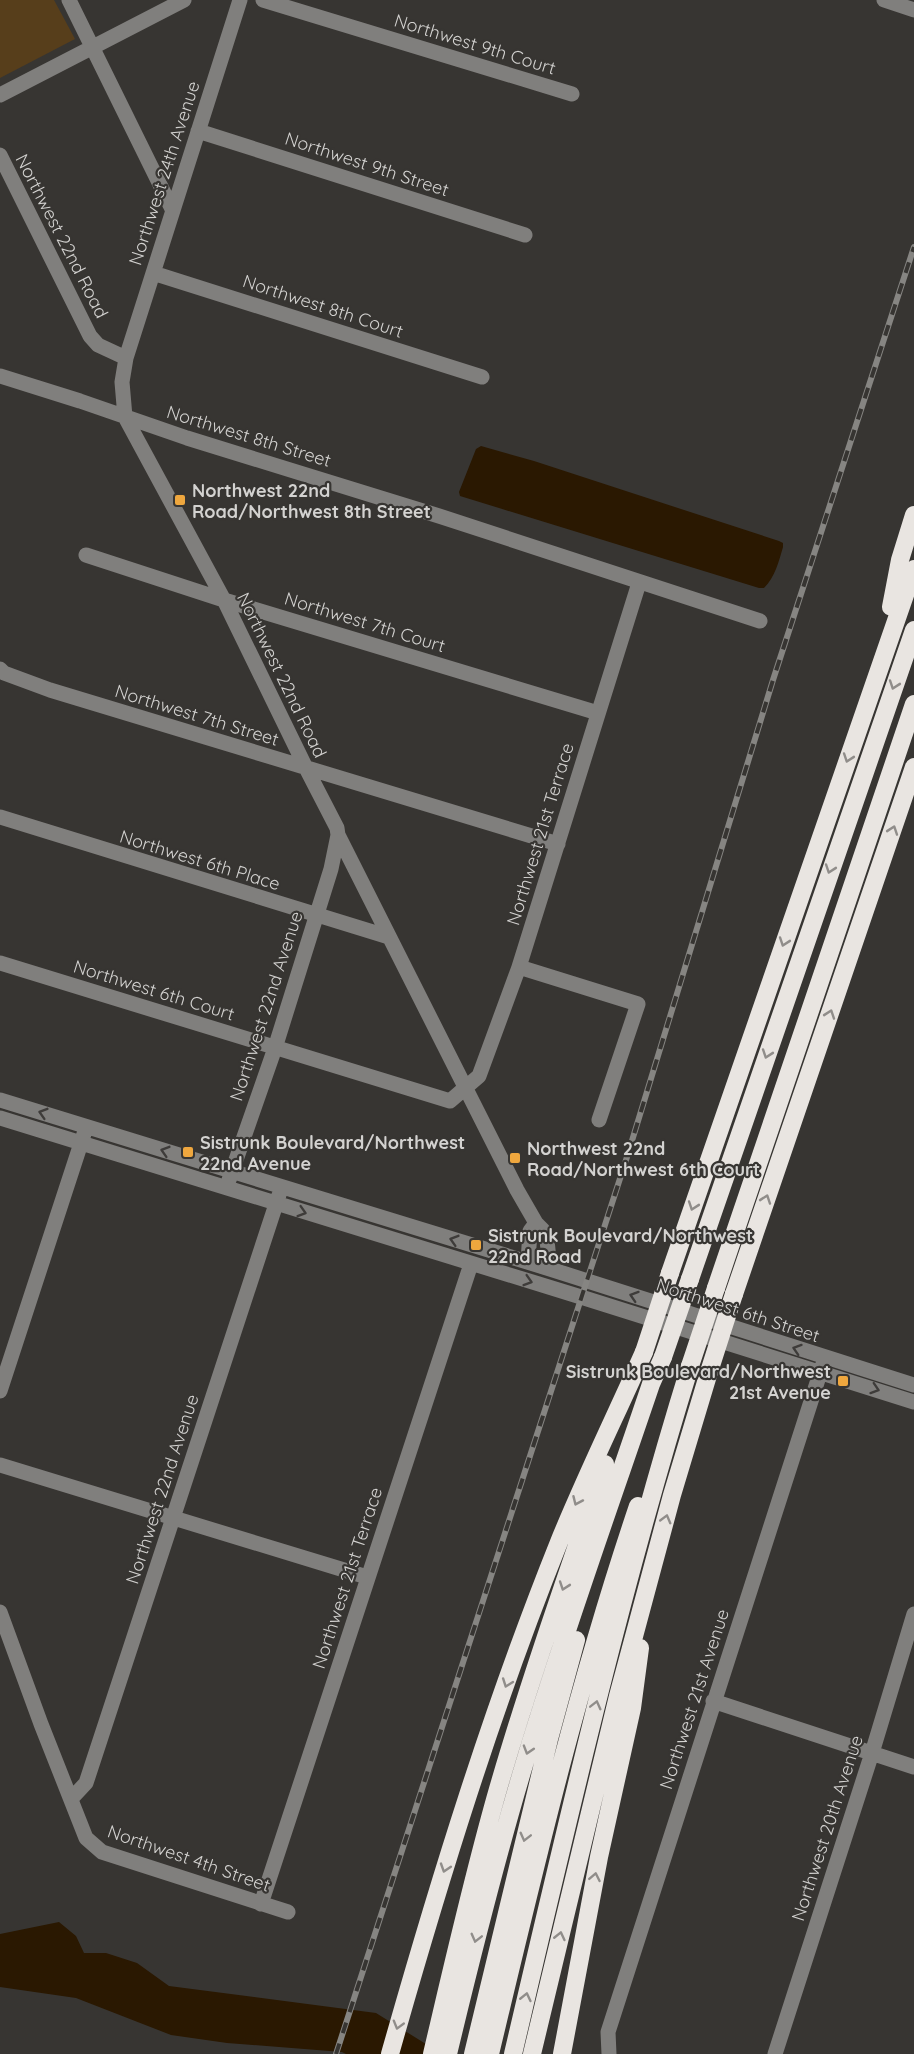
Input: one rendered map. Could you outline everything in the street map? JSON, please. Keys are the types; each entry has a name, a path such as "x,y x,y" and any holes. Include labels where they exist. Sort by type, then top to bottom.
{"highway":[{"path":"880,663 900,560 914,515"},
{"path":"432,2054 487,1830 523,1707 670,1273 914,569"},
{"path":"448,2054 491,1878 536,1725 651,1384 663,1357 914,630"},
{"path":"513,2054 599,1691 678,1405 914,704"},
{"path":"532,2054 618,1696 709,1372 914,766"},
{"path":"390,2054 434,1904 502,1696 560,1541 644,1352"},
{"path":"490,2054 489,2021 549,1739 608,1531 656,1386 663,1357"},
{"path":"473,2054 489,2021 586,1671 650,1470 678,1405"},
{"path":"562,2054 599,1857 632,1708 651,1575"}],"street":[{"path":"69,0 172,208"},
{"path":"0,95 184,0"},
{"name":"Northwest 24th Avenue","path":"126,358 240,0"},
{"name":"Northwest 9th Court","path":"263,0 572,94"},
{"path":"884,0 914,10"},
{"name":"Northwest 9th Street","path":"198,131 525,235"},
{"name":"Northwest 22nd Road","path":"0,155 90,336 98,345 126,358 122,382 125,417 224,600 465,1089 536,1223 543,1230 547,1240 550,1269"},
{"name":"Northwest 8th Court","path":"153,273 482,377"},
{"name":"Northwest 8th Street","path":"0,376 760,621"},
{"name":"Northwest 7th Court","path":"86,555 224,600 598,713"},
{"name":"Northwest 21st Terrace","path":"465,1089 479,1076 519,968 639,583"},
{"name":"Northwest 7th Street","path":"1,674 558,844"},
{"name":"Northwest 6th Place","path":"0,818 389,937"},
{"name":"Northwest 22nd Avenue","path":"226,1188 275,1048 331,869 338,835"},
{"path":"331,869 348,855"},
{"name":"Northwest 6th Court","path":"0,963 450,1101 465,1089"},
{"path":"519,968 638,1004 599,1120"},
{"name":"Northwest 6th Street","path":"0,1100 550,1269 822,1365 914,1402"},
{"name":"Northwest 6th Street","path":"0,1118 471,1264 822,1365 914,1385"},
{"path":"0,1391 86,1127"},
{"name":"Northwest 22nd Avenue","path":"72,1798 86,1783 282,1187"},
{"path":"528,1262 530,1231 536,1223"},
{"name":"Northwest 21st Terrace","path":"261,1904 471,1264"},
{"name":"Northwest 21st Avenue","path":"609,2054 608,2032 822,1365"},
{"path":"0,1465 367,1578"},
{"name":"Northwest 4th Street","path":"0,1612 86,1838 102,1852 288,1912"},
{"name":"Northwest 20th Avenue","path":"776,2054 914,1614"},
{"path":"713,1701 914,1767"}],"shaded area":[{"path":"0,0 54,0 75,39 0,78"},
{"path":"481,446 534,461 779,541 783,543 783,547 776,569 764,588 759,588 460,496 459,492 476,449"},
{"path":"59,1922 76,1936 84,1953 106,1953 137,1963 169,1986 376,2013 442,2054 346,2054 227,2043 171,2035 76,1998 0,1987 0,1934"}],"railway":[{"path":"336,2054 627,1157 773,680 914,247"}],"place":[{"name":"Northwest 22nd Road/Northwest 8th Street","path":"180,500"},
{"name":"Sistrunk Boulevard/Northwest 22nd Avenue","path":"188,1152"},
{"name":"Northwest 22nd Road/Northwest 6th Court","path":"515,1158"},
{"name":"Sistrunk Boulevard/Northwest 22nd Road","path":"476,1245"},
{"name":"Sistrunk Boulevard/Northwest 21st Avenue","path":"843,1381"}]}
